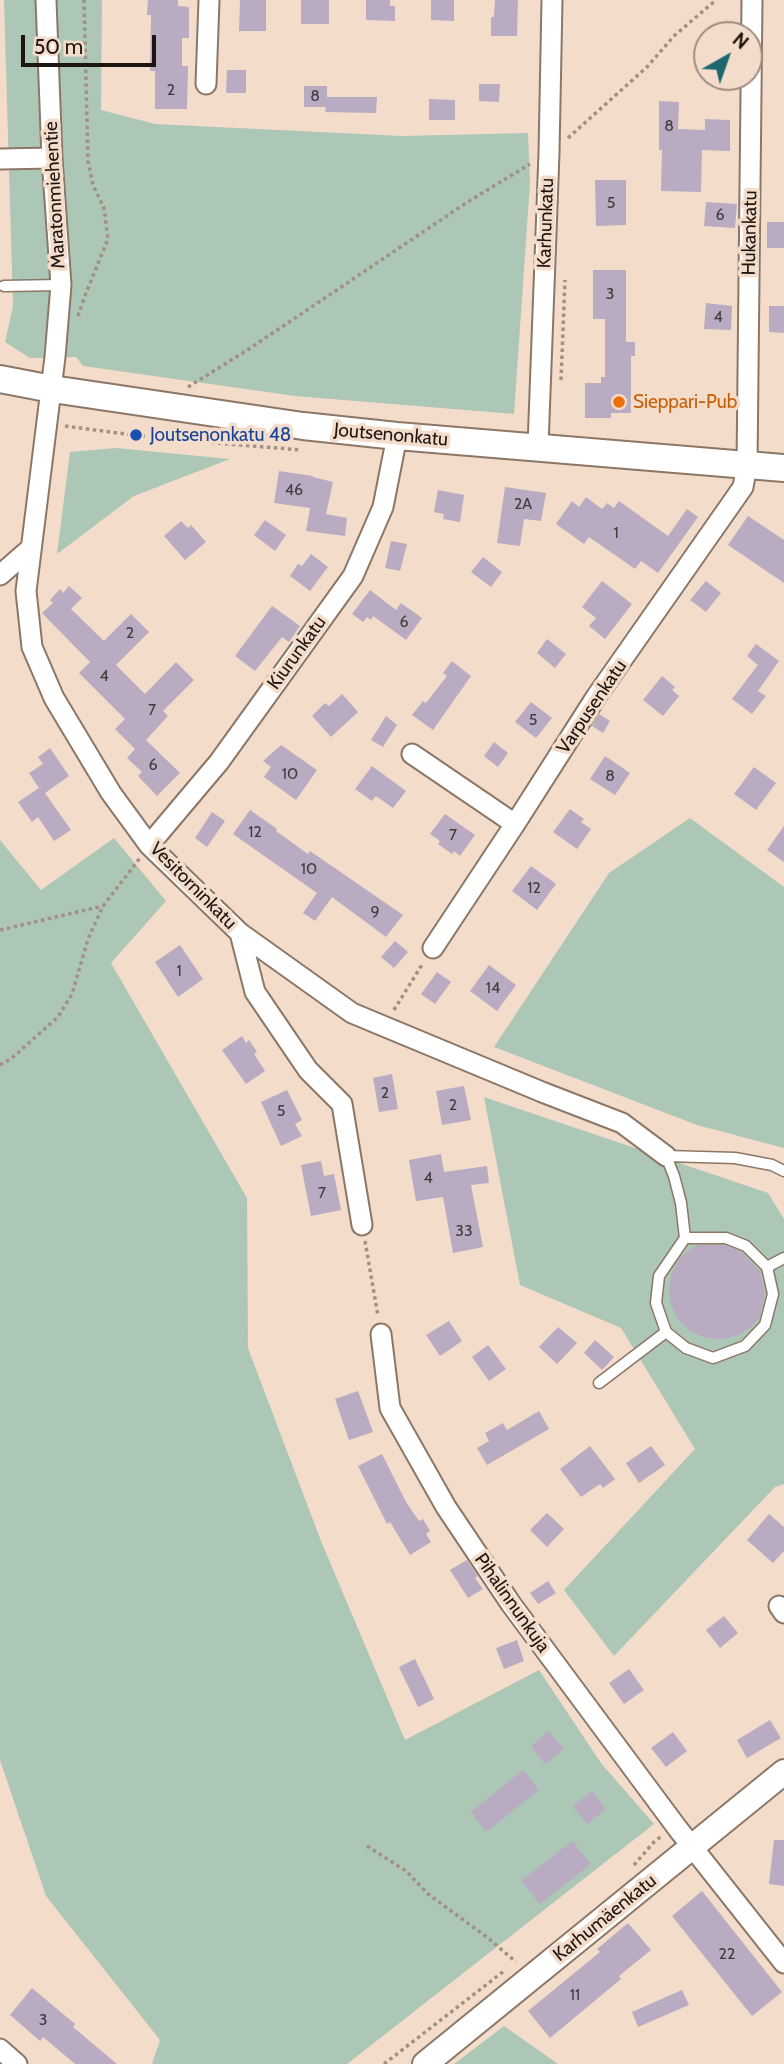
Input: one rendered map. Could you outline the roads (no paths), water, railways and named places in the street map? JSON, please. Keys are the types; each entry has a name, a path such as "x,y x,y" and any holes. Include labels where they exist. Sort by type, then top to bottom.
{"main road":[{"name":"Joutsenonkatu","path":"0,379 303,426 784,468"}],"street":[{"name":"Maratonmiehentie","path":"46,0 52,159 61,285 52,389"},
{"path":"206,83 209,0"},
{"name":"Karhunkatu","path":"538,446 552,0"},
{"name":"Hukankatu","path":"747,465 752,0"},
{"path":"0,159 52,159"},
{"name":"Vesitorninkatu","path":"52,389 26,591 32,647 54,698 111,793 149,845 240,933 352,1013 622,1123 667,1156"},
{"name":"Kiurunkatu","path":"149,845 219,762 353,576 383,507 397,436"},
{"name":"Varpusenkatu","path":"433,947 596,697 743,487 747,465"},
{"path":"0,575 30,550"},
{"path":"412,754 515,824"},
{"path":"240,933 255,992 308,1070 342,1104 362,1225"},
{"name":"Pihalinnunkuja","path":"381,1334 390,1408 446,1507 511,1604 693,1847 784,1963"},
{"name":"Karhumäenkatu","path":"425,2064 784,1772"},
{"path":"0,2049 17,2064"}],"lane":[{"path":"4,286 61,285"},
{"path":"685,1238 726,1238 746,1246 766,1267 773,1294 765,1325 745,1346 713,1358 686,1348 666,1332 656,1303 659,1276 685,1238 681,1203 667,1156 735,1158 784,1171"},
{"path":"766,1267 784,1258"},
{"path":"599,1383 666,1332"}],"place":[{"name":"Sieppari-Pub","path":"619,402"},
{"name":"Joutsenonkatu 48","path":"136,435"}]}
